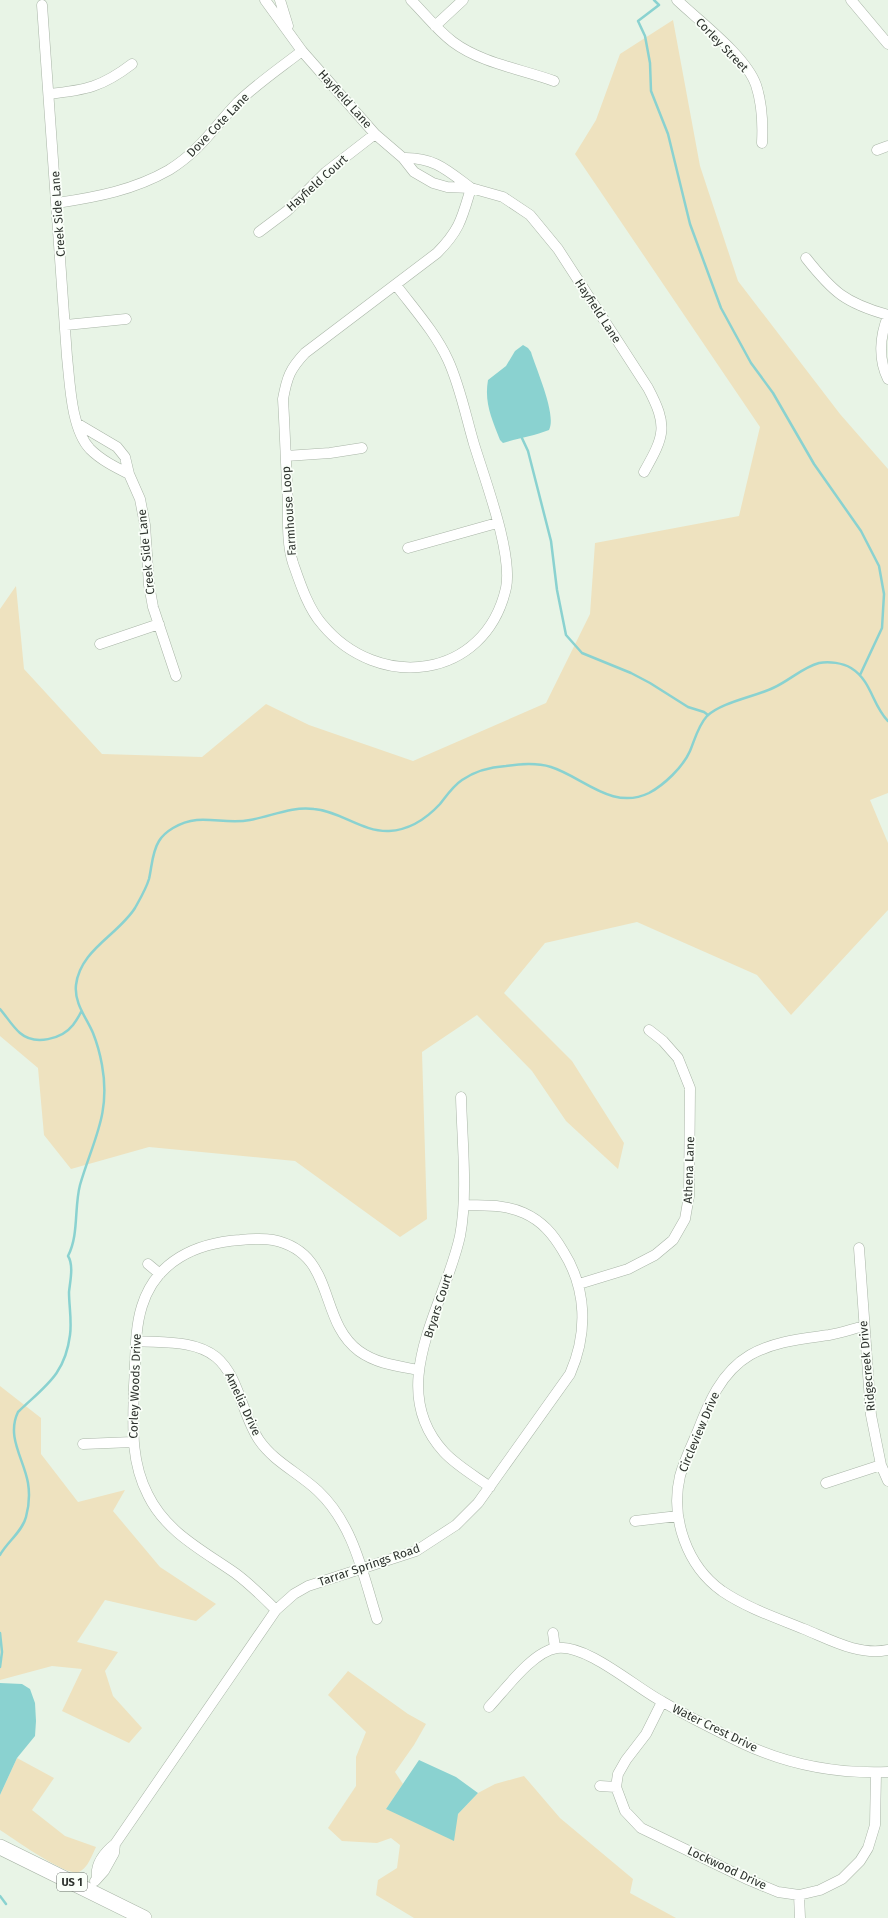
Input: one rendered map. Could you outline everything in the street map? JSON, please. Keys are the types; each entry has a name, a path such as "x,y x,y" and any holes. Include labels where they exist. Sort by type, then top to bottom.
{"main road":[{"name":"US 1","path":"0,1847 93,1884 144,1918"}],"street":[{"name":"Hayfield Lane","path":"265,0 302,51 375,134 403,158 414,172 433,183 447,187 471,188 503,197 530,215 558,249 648,388 658,409 662,422 658,447 644,472"},
{"name":"Hayfield Lane","path":"280,0 291,36"},
{"path":"412,0 435,26 453,42 466,50 487,59 554,81"},
{"path":"435,26 463,0"},
{"name":"Corley Street","path":"677,0 723,42 748,71 756,84 761,107 762,143"},
{"path":"851,0 888,44"},
{"name":"Creek Side Lane","path":"42,5 66,325 67,357 73,404 78,424 90,448 112,466 129,474"},
{"name":"Dove Cote Lane","path":"57,203 120,192 150,180 170,169 199,147 250,91 302,51"},
{"path":"49,94 80,91 98,86 114,78 132,64"},
{"name":"Hayfield Court","path":"259,232 286,211 326,172 375,134"},
{"path":"877,150 888,146"},
{"name":"Hayfield Lane","path":"403,158 420,158 441,166 471,188"},
{"name":"Farmhouse Loop","path":"396,284 433,334 449,362 497,523 507,569 506,587 500,605 487,630 475,644 460,655 435,665 418,668 400,668 372,661 345,645 321,623 312,608 292,560 289,534 283,399 287,378 292,366 305,353 396,284 437,253 452,238 460,222 471,188"},
{"path":"806,258 827,284 840,295 862,307 888,316 883,332 881,349 883,366 888,378"},
{"path":"66,325 126,320"},
{"name":"Creek Side Lane","path":"78,424 117,447 125,457 129,474 140,499 145,526 149,585 159,624 176,676"},
{"path":"286,456 330,453 362,448"},
{"path":"408,548 497,523"},
{"path":"100,644 159,624"},
{"name":"Athena Lane","path":"579,1284 628,1269 655,1256 673,1240 685,1219 689,1196 690,1088 678,1058 663,1041 649,1030"},
{"name":"Bryars Court","path":"461,1097 464,1205 460,1235 456,1252 432,1321 419,1370 419,1406 427,1428 435,1442 457,1464 490,1486"},
{"name":"Tarrar Springs Road","path":"93,1884 97,1868 107,1850 116,1844 276,1610 294,1594 308,1586 362,1570 416,1551 444,1535 468,1515 570,1374 577,1358 582,1334 583,1312 579,1284 569,1260 557,1240 539,1222 525,1213 509,1208 464,1205"},
{"name":"Corley Woods Drive","path":"276,1610 247,1582 189,1542 166,1521 156,1509 141,1481 136,1466 133,1442 137,1341 142,1306 160,1274 178,1258 191,1250 206,1244 221,1241 257,1239 280,1242 301,1253 317,1270 324,1284 338,1327 353,1346 365,1355 379,1362 419,1370"},
{"name":"Ridgecreek Drive","path":"859,1248 871,1416 881,1465 888,1481"},
{"path":"148,1264 160,1274"},
{"name":"Circleview Drive","path":"864,1326 830,1335 778,1343 751,1355 739,1364 718,1386 699,1426 680,1475 678,1516 681,1530 693,1557 711,1581 722,1591 762,1612 838,1643 867,1652 888,1650"},
{"name":"Amelia Drive","path":"137,1341 195,1346 222,1362 231,1375 244,1413 259,1440 275,1458 307,1482 330,1503 347,1530 362,1570 377,1620"},
{"path":"83,1444 133,1442"},
{"path":"826,1483 881,1465"},
{"path":"635,1521 678,1516"},
{"path":"489,1707 529,1665 538,1657 555,1648 553,1633"},
{"name":"Water Crest Drive","path":"555,1648 572,1649 597,1660 662,1702 743,1743 772,1755 820,1768 876,1773 888,1772"},
{"path":"600,1786 616,1787 618,1774 623,1764 646,1734 662,1702"},
{"name":"Lockwood Drive","path":"616,1787 625,1811 640,1828 749,1880 778,1892 799,1895 817,1892 835,1883 848,1874 864,1855 871,1841 875,1825 876,1773"},
{"path":"799,1895 800,1918"}],"shaded area":[{"path":"673,20 700,166 738,281 840,414 888,469 888,793 870,800 888,843 888,910 791,1015 757,975 637,922 545,943 504,993 572,1061 624,1143 618,1169 566,1121 532,1071 477,1015 422,1052 427,1219 400,1237 295,1161 149,1147 71,1169 44,1135 38,1068 0,1036 0,609 16,586 24,669 102,754 202,757 266,704 309,725 413,761 546,703 590,614 595,543 739,516 760,427 575,154 596,120 620,54"},
{"path":"0,1386 41,1418 41,1454 78,1502 125,1490 113,1511 160,1567 216,1604 196,1621 105,1600 77,1642 118,1652 105,1671 113,1696 142,1728 129,1743 62,1711 82,1669 52,1666 0,1680"},
{"path":"348,1671 408,1714 426,1724 414,1745 395,1772 403,1784 386,1809 458,1814 478,1793 495,1784 524,1776 560,1818 633,1879 630,1893 676,1918 414,1918 376,1895 378,1880 397,1868 400,1845 391,1838 377,1843 342,1841 328,1828 356,1786 356,1757 366,1732 328,1695"},
{"path":"17,1758 54,1778 32,1810 65,1836 96,1847 85,1868 79,1872 72,1872 63,1869 0,1830 0,1795"}],"water":[{"path":"523,345 531,352 545,392 551,423 549,430 503,443 500,440 494,425 488,404 488,380 506,366 515,351"},
{"path":"0,1683 22,1684 30,1689 35,1703 36,1721 35,1736 17,1758 0,1795"},
{"path":"419,1760 456,1777 478,1793 458,1814 454,1841 386,1809"}],"waterway":[{"path":"654,0 659,5 638,21 645,36 650,63 651,91 668,134 690,224 721,308 751,363 773,393 814,464 861,531 879,566 884,594 882,628 860,675"},
{"path":"521,436 528,451 551,541 557,590 566,635 582,653 631,673 688,707 704,712 708,715"},
{"path":"0,1555 24,1522 28,1505 28,1483 15,1439 15,1421 18,1412 52,1379 64,1360 67,1349 71,1330 69,1292 71,1264 68,1256 74,1239 80,1185 102,1113 104,1082 101,1061 93,1033 81,1010 77,998 76,985 79,973 92,952 128,918 135,908 148,883 157,845 165,834 173,828 193,820 250,820 290,810 306,808 333,813 370,828 389,831 396,830 410,826 429,814 440,804 456,785 467,777 488,768 517,765 534,764 551,767 610,795 623,798 635,797 655,790 678,769 687,757 701,724 713,711 729,703 773,688 807,668 819,663 827,662 848,666 858,673 868,686 878,708 888,721"},
{"path":"0,1009 20,1033 26,1037 40,1040 55,1037 68,1030 81,1012"},
{"path":"0,1633 2,1652 0,1667"},
{"path":"0,1896 6,1904"}]}
